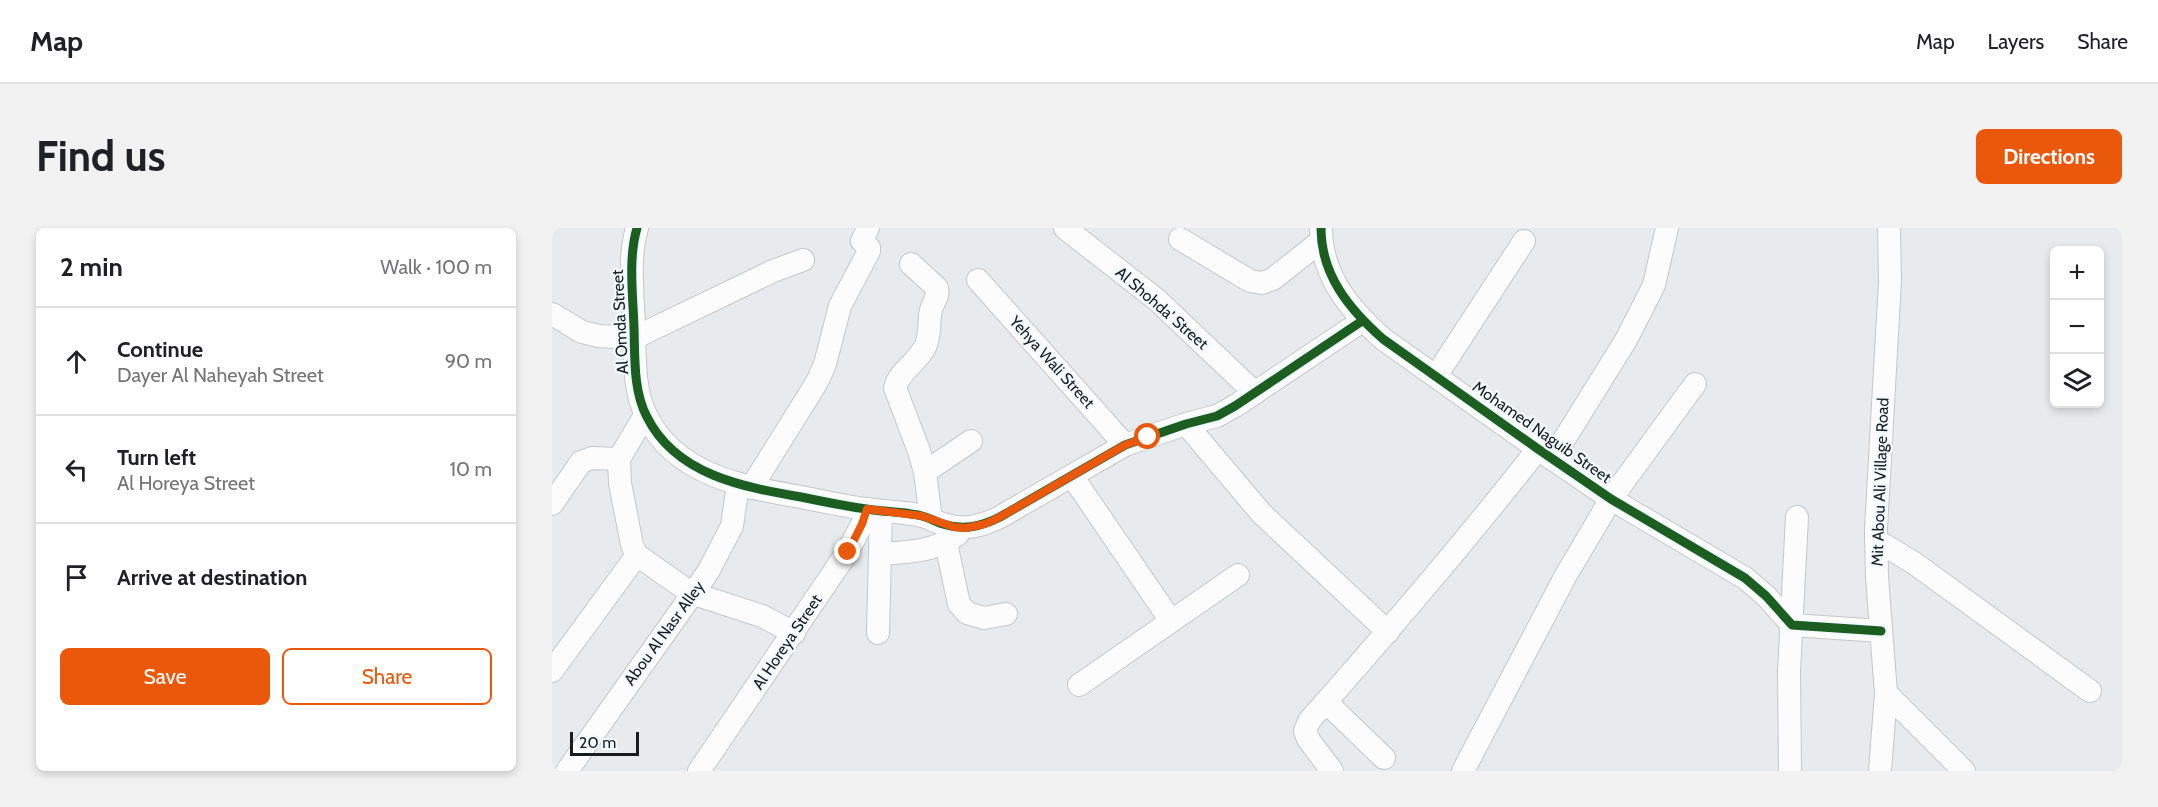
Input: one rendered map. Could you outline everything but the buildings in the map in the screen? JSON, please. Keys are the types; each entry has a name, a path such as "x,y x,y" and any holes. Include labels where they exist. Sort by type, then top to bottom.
{"street":[{"name":"Al Omda Street","path":"637,228 632,259 634,338 638,388 645,415"},
{"name":"Abou Al Nasr Alley","path":"567,771 708,572 732,526 744,486 817,382 825,364 840,306 869,251 862,241 868,228"},
{"name":"Al Shohda' Street","path":"1065,228 1156,300 1255,393"},
{"path":"1332,771 1308,739 1305,731 1309,721 1545,454 1626,340 1654,285 1667,228"},
{"name":"Mit Abou Ali Village Road","path":"1880,771 1886,693 1876,540 1890,281 1889,228"},
{"path":"1180,239 1250,280 1262,283 1273,279 1321,235"},
{"name":"Mohamed Naguib Street","path":"1321,235 1327,270 1342,296 1362,321 1383,339 1611,499 1745,578 1766,596 1792,625"},
{"path":"1436,376 1524,241"},
{"path":"552,314 582,332 599,336 634,338 772,271 803,260"},
{"path":"911,264 937,288 938,292 931,309 925,349 897,379 895,388 925,472 931,519"},
{"name":"Yehya Wali Street","path":"978,280 1125,445"},
{"path":"794,633 762,616 692,593 637,555 632,545 620,483 618,459 645,415 658,436 684,461 718,478 744,486 874,510 922,516 954,527 966,528 985,524 1000,517 1125,445 1185,424 1217,416 1362,321"},
{"path":"1463,771 1566,575 1611,499 1695,384"},
{"path":"1185,424 1262,514 1388,632"},
{"path":"925,472 971,441"},
{"path":"552,504 581,462 592,458 618,459"},
{"path":"1072,476 1172,621"},
{"path":"874,510 880,554 878,633"},
{"name":"Al Horeya Street","path":"699,771 848,552 862,524 874,510"},
{"path":"1790,771 1789,671 1797,517"},
{"path":"880,554 921,551 946,543 966,528"},
{"path":"1876,540 1914,563 2090,691"},
{"path":"946,543 959,604 966,613 984,618 1006,614"},
{"path":"552,671 637,555"},
{"path":"1079,685 1238,575"},
{"path":"1792,625 1881,631"},
{"path":"1886,693 1964,771"},
{"path":"1326,702 1384,758"}],"cycle path":[{"path":"637,228 632,277 637,385 647,417 660,437 675,453 693,465 734,483 855,507 916,515 958,527 980,525 1000,517 1125,445 1217,416 1362,321"},
{"path":"1321,228 1326,261 1339,290 1359,316 1383,339 1611,499 1745,578 1766,596 1792,625 1881,631"}],"route":[{"path":"848,552 867,509 922,516 954,527 966,528 985,524 1125,445 1148,437"}]}
